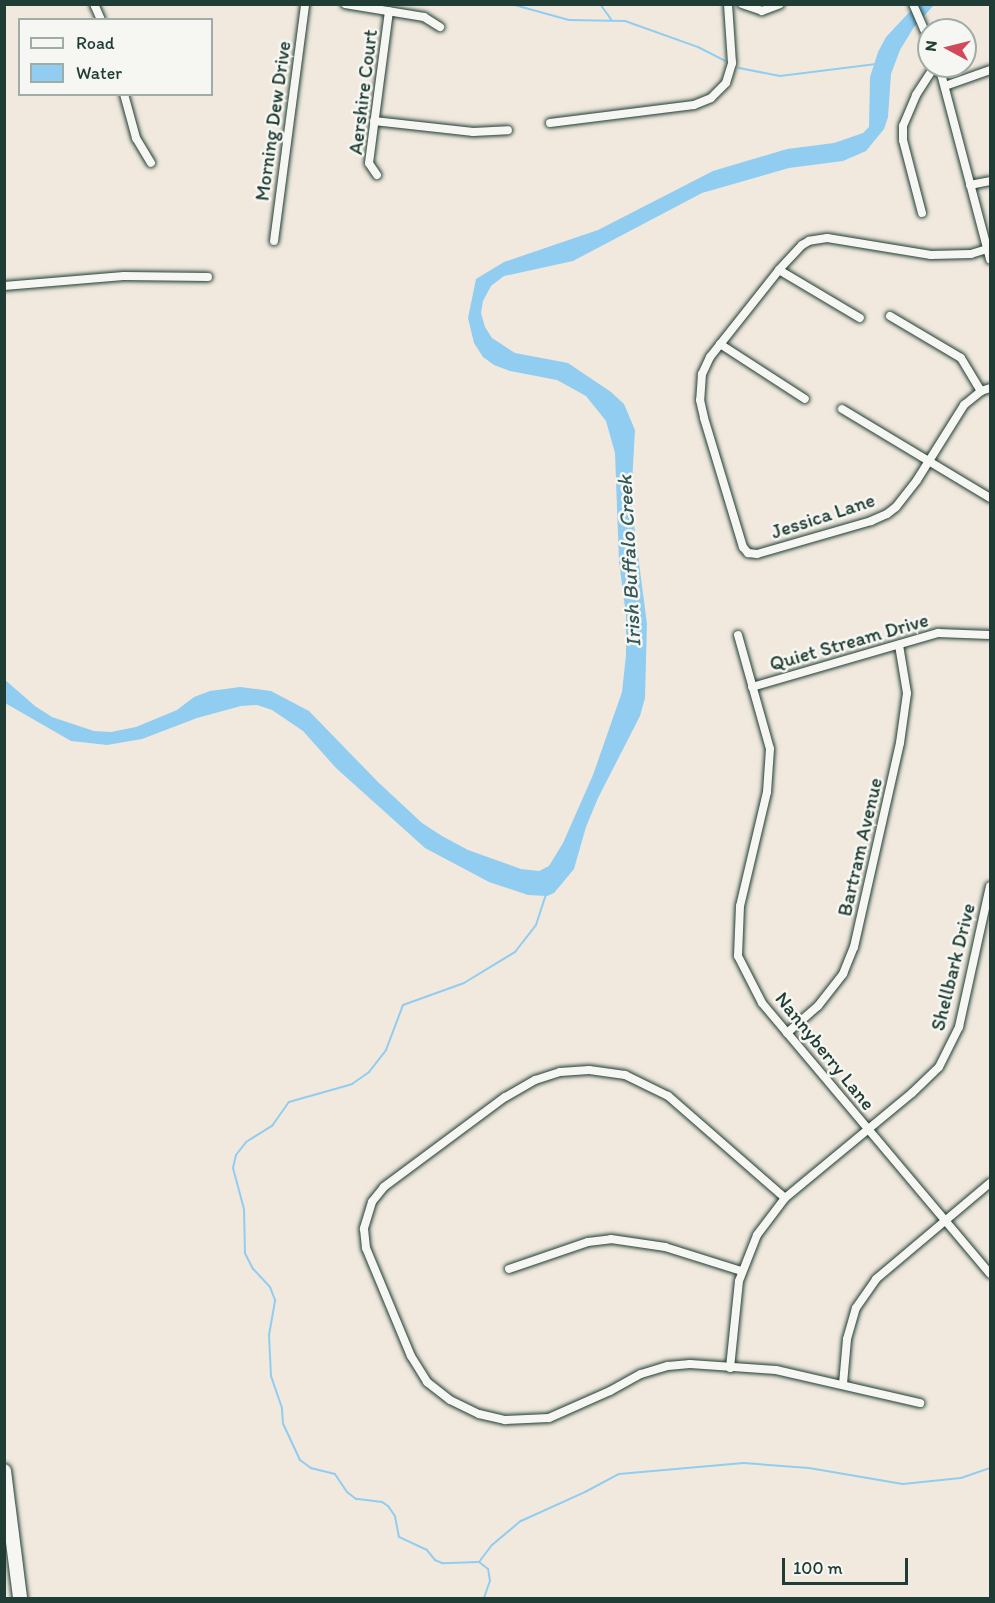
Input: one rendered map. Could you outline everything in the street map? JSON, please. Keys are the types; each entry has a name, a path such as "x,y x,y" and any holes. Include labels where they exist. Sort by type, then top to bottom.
{"highway":[{"path":"4,1471 20,1599"}],"street":[{"path":"94,4 100,18"},
{"name":"Morning Dew Drive","path":"274,242 305,4"},
{"path":"345,4 424,17 440,27"},
{"path":"550,123 694,105 711,98 726,83 732,63 728,4"},
{"path":"742,4 762,11 780,4"},
{"path":"913,4 919,18"},
{"name":"Aershire Court","path":"377,175 369,163 389,11"},
{"path":"945,86 990,70"},
{"path":"922,213 903,140 903,126 916,95 928,78"},
{"path":"942,78 990,259"},
{"path":"125,96 136,138 151,163"},
{"path":"374,121 473,132 508,130"},
{"path":"970,185 990,181"},
{"path":"805,399 720,344 802,244 809,240 826,238 932,255 970,254 987,249"},
{"path":"779,270 860,318"},
{"path":"4,286 124,276 208,277"},
{"path":"890,316 961,358 986,390"},
{"name":"Jessica Lane","path":"720,344 710,357 702,374 700,400 739,539 748,553 757,554 871,521 887,514 897,507 964,405 986,390"},
{"path":"842,409 990,498"},
{"name":"Quiet Stream Drive","path":"752,687 938,633 990,635"},
{"name":"Nannyberry Lane","path":"738,635 770,749 767,792 740,906 738,956 762,1003 990,1274"},
{"name":"Bartram Avenue","path":"787,1033 818,1006 843,974 854,947 900,743 907,693 899,645"},
{"name":"Shellbark Drive","path":"730,1368 735,1304 741,1271 757,1235 785,1198 868,1130 939,1067 960,1027 990,886"},
{"path":"785,1198 668,1096 625,1075 589,1070 560,1072 535,1080 505,1097 384,1187 366,1214 364,1229 366,1248 411,1356 427,1382 450,1400 478,1414 505,1420 549,1418 610,1391 641,1374 668,1366 776,1370 920,1403"},
{"path":"843,1384 847,1339 856,1308 876,1279 990,1182"},
{"path":"509,1269 588,1242 611,1239 665,1247 741,1271"}],"water":[{"name":"Irish Buffalo Creek","path":"916,5 934,5 922,18 917,18 917,24 900,50 891,74 888,117 884,129 866,151 843,161 789,168 702,193 573,261 504,276 491,286 483,301 481,313 485,327 492,338 515,353 568,363 611,392 624,404 635,430 631,501 647,624 645,698 640,716 598,798 586,827 574,869 554,893 547,896 528,895 489,882 425,848 336,768 303,731 272,710 257,705 241,706 197,718 142,739 107,745 71,741 5,703 4,679 35,706 52,717 94,731 111,732 136,727 177,710 194,697 210,691 240,687 271,691 309,711 378,782 422,823 442,836 468,850 521,869 539,871 549,866 563,843 593,775 622,692 626,655 626,615 619,562 615,453 606,421 586,396 557,380 510,371 494,365 483,357 474,343 468,318 476,279 504,262 598,230 713,171 787,149 834,143 863,133 869,127 870,77 878,52 886,37"}],"waterway":[{"path":"511,4 569,20 625,21 698,47 725,61"},
{"path":"600,4 611,19"},
{"path":"739,68 780,76 876,64"},
{"path":"484,1598 490,1581 488,1569 479,1562 442,1563 435,1560 427,1550 399,1537 395,1516 388,1506 382,1502 356,1499 347,1492 335,1474 311,1468 300,1460 283,1424 282,1408 271,1376 269,1335 275,1300 270,1287 253,1269 245,1253 244,1209 233,1168 236,1155 246,1142 272,1126 289,1102 352,1084 369,1072 386,1050 403,1005 464,983 515,952 536,925 546,894"},
{"path":"479,1562 492,1545 521,1521 619,1474 744,1463 809,1468 903,1484 961,1478 990,1468"}]}
